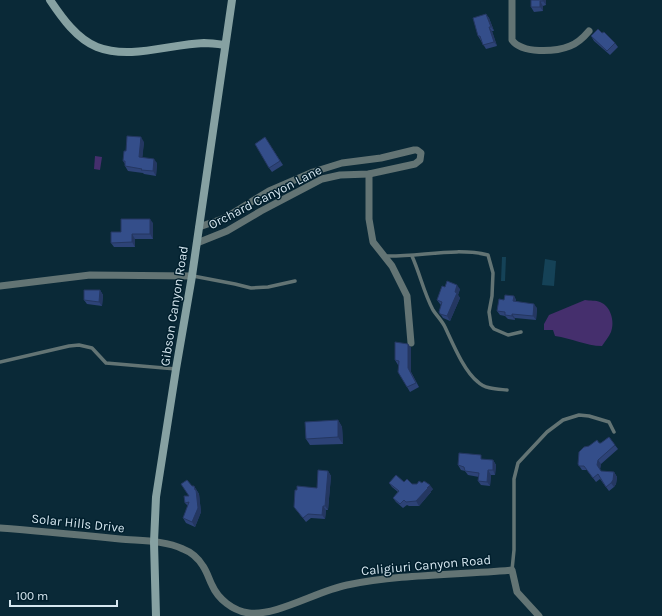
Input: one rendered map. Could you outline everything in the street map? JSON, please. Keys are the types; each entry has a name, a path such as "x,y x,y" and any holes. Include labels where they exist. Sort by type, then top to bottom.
{"main road":[{"path":"50,0 67,24 79,35 98,47 129,52 204,43 225,44"},
{"name":"Gibson Canyon Road","path":"156,616 154,542 156,497 192,276 232,0"}],"street":[{"path":"512,0 512,40 514,44 521,48 548,50 560,49 572,46 589,31"},
{"name":"Orchard Canyon Lane","path":"197,242 227,231 261,211 322,179 340,175 369,174 415,164 420,160 421,153 414,150 381,158 342,164 313,172 269,191 225,218 199,227"},
{"path":"369,174 369,219 373,242 399,279 407,296 411,343"},
{"path":"0,286 90,275 192,276"},
{"name":"Solar Hills Drive","path":"0,528 154,542"},
{"name":"Caligiuri Canyon Road","path":"154,542 174,545 193,555 204,567 212,587 218,595 237,610 248,613 261,613 275,610 345,585 385,578 512,570"},
{"path":"512,570 517,592 539,616"}],"lane":[{"path":"384,256 412,256 443,252 478,252 488,255 493,274 492,296 489,312 490,325 508,335 521,332"},
{"path":"412,256 434,311 442,321 455,348 473,377 483,386 507,390"},
{"path":"192,276 251,288 268,288 295,281"},
{"path":"0,362 69,346 79,346 92,348 106,363 176,369"},
{"path":"512,570 514,550 514,479 518,463 547,432 563,420 578,415 589,416 609,422 614,432"}],"shaded area":[{"path":"95,156 102,157 100,170 94,169"},
{"path":"502,257 506,257 505,281 501,281"},
{"path":"545,259 556,261 554,286 542,285"},
{"path":"585,300 597,301 604,304 611,315 613,324 611,332 602,346 590,345 555,336 553,330 544,330 544,324 549,315"}],"building":[{"path":"531,0 543,1 540,1 540,7 531,7"},
{"path":"486,14 491,27 489,27 494,42 483,45 480,36 478,36 473,18"},
{"path":"598,29 602,33 604,32 615,43 607,51 591,36"},
{"path":"127,136 141,137 139,157 154,159 153,171 125,166 125,161 123,161 124,151 126,151"},
{"path":"265,137 280,161 269,168 255,144"},
{"path":"121,219 150,219 150,234 132,234 132,242 111,243 111,232 121,232"},
{"path":"447,281 457,285 455,292 457,293 447,316 440,314 439,312 442,302 437,300 442,286 445,287"},
{"path":"84,290 100,290 99,302 84,300"},
{"path":"505,295 514,296 513,301 534,304 533,316 512,314 512,316 505,315 505,312 497,311 499,299 504,300"},
{"path":"395,342 408,344 408,368 416,383 407,387 398,372 399,361 395,360"},
{"path":"338,420 338,437 306,439 305,422"},
{"path":"609,437 615,445 598,460 597,465 601,471 614,472 613,480 606,487 598,474 593,478 584,466 579,466 578,464 579,452 584,447 589,446 597,440 601,443"},
{"path":"459,453 481,455 481,459 493,460 493,470 488,470 487,482 478,481 479,473 465,471 464,467 458,465"},
{"path":"318,470 328,471 325,506 323,506 322,515 308,514 303,518 294,507 295,490 297,490 297,486 317,488"},
{"path":"396,475 404,482 407,479 412,484 417,484 419,481 422,483 424,481 430,485 416,501 406,502 404,500 400,504 393,498 399,491 389,483"},
{"path":"187,480 196,490 198,508 192,522 183,518 189,502 185,503 184,496 189,496 181,484"}]}
